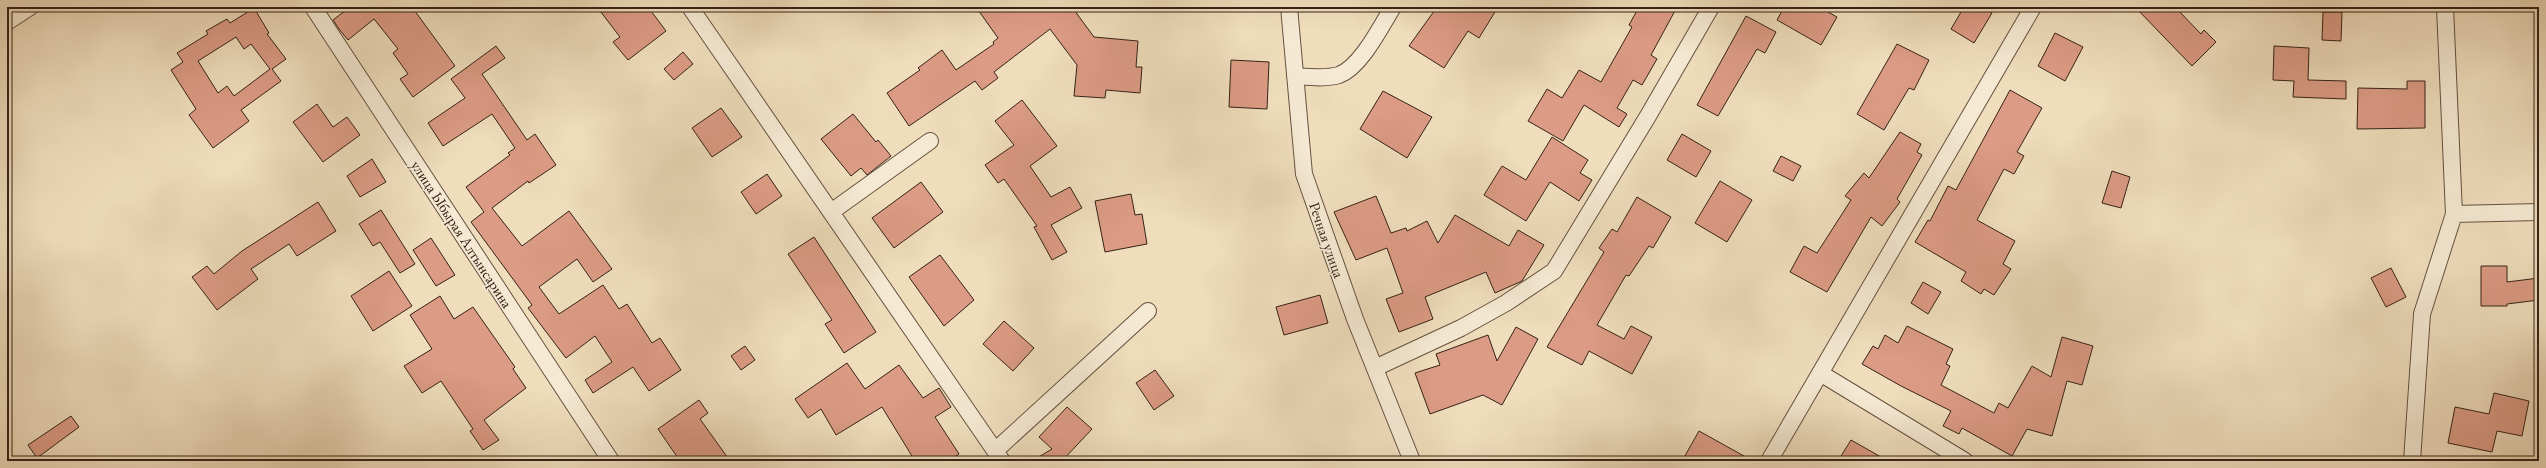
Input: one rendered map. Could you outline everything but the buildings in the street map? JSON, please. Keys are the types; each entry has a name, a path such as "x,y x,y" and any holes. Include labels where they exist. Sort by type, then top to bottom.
{"street":[{"path":"7,22 30,7"},
{"name":"улица Ыбырая Алтынсарина","path":"313,7 611,461"},
{"name":"Речная улица","path":"1290,7 1304,174 1375,368 1412,461"},
{"path":"1295,76 1323,77 1338,75 1347,70 1369,45 1393,7"},
{"path":"1375,368 1461,328 1506,302 1554,270 1648,116 1711,7"},
{"path":"1768,461 2033,7"},
{"path":"2412,461 2422,314 2454,214 2445,7"},
{"path":"696,9 831,212 999,455 1148,311"},
{"path":"831,212 930,141"},
{"path":"2454,214 2539,212"},
{"path":"1820,373 1965,461"}]}
